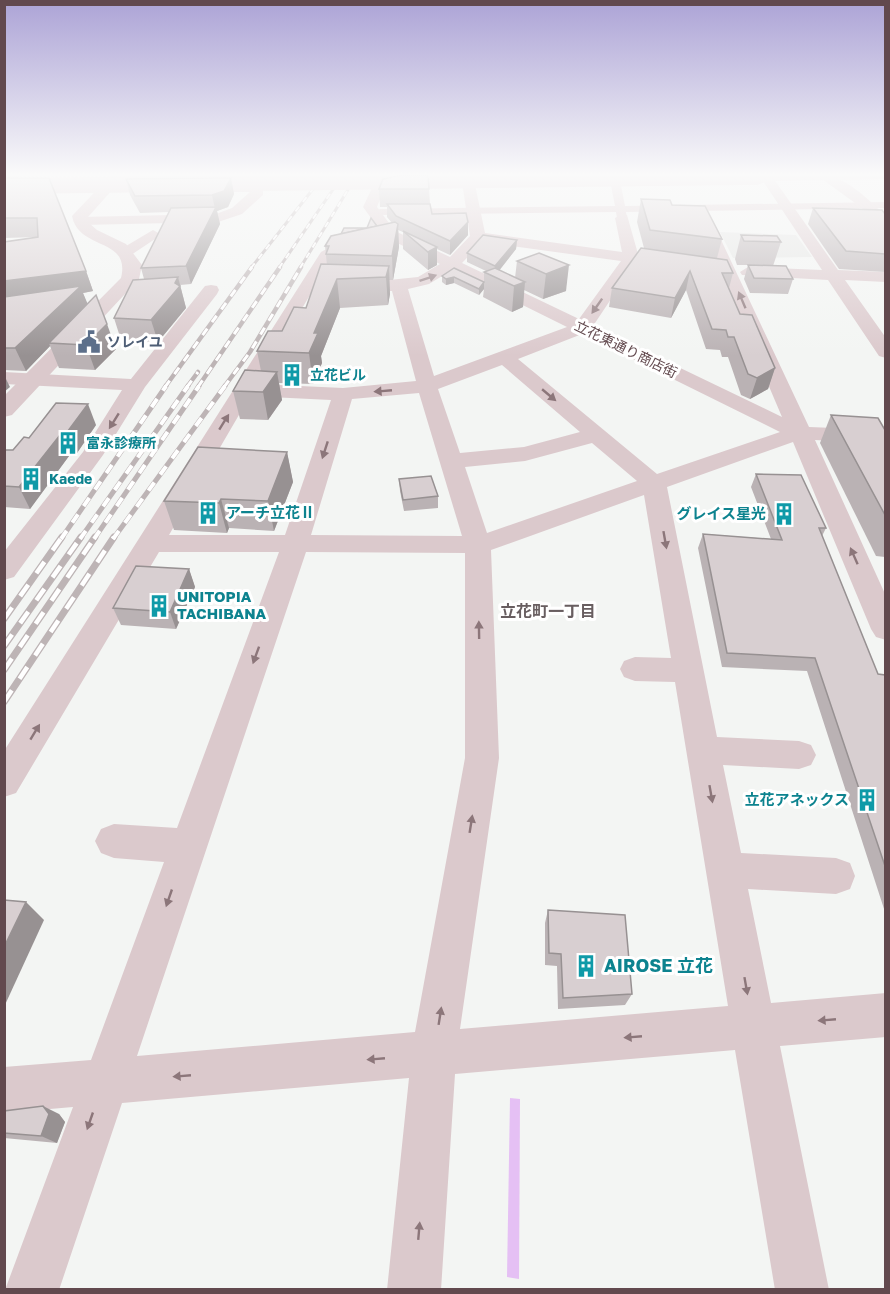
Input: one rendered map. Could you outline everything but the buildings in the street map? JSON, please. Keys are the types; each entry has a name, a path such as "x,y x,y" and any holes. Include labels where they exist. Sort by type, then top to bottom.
{"street":[{"path":"4,410 118,295 130,279 133,265 126,252 97,235"},
{"path":"126,252 151,235"},
{"path":"392,235 396,238"},
{"path":"244,390 343,394 427,386 582,328 631,258 626,235"},
{"path":"708,235 719,270 879,599 885,629"},
{"path":"806,235 885,352"},
{"path":"364,286 399,286 433,279 453,265 478,237 664,263"},
{"path":"4,782 244,390 318,285 329,252 371,246 396,238"},
{"name":"立花東通り商店街","path":"396,238 799,433"},
{"path":"719,270 885,278"},
{"path":"399,286 427,386 478,545 482,758 434,1054 414,1290"},
{"path":"4,571 14,547 92,455 136,386 211,290 184,291"},
{"path":"85,300 140,293"},
{"path":"504,357 654,484 802,1290"},
{"path":"4,378 136,386"},
{"path":"32,1290 103,1082 296,543 343,394"},
{"path":"150,543 478,545 799,433 885,437"},
{"path":"451,461 525,454 596,435"},
{"path":"635,669 689,670"},
{"path":"703,750 799,755"},
{"path":"114,841 187,846"},
{"path":"725,870 836,876"},
{"path":"4,1090 885,1015"}],"shaded area":[{"path":"722,235 796,235 812,257 733,258"},
{"path":"510,1098 520,1099 519,1279 507,1277"}],"railway":[{"path":"251,268 277,235"},
{"path":"279,268 301,235"},
{"path":"300,268 320,235"},
{"path":"165,387 252,267"},
{"path":"198,387 280,267"},
{"path":"224,387 250,352 301,267"},
{"path":"187,387 198,372"},
{"path":"61,539 166,386"},
{"path":"80,539 188,386"},
{"path":"94,539 199,386"},
{"path":"113,539 225,386"},
{"path":"4,619 62,537"},
{"path":"4,646 81,537"},
{"path":"4,670 95,537"},
{"path":"4,702 114,537"}],"place":[{"name":"ソレイユ","path":"89,342"},
{"name":"立花ビル","path":"292,375"},
{"name":"富永診療所","path":"68,443"},
{"name":"Kaede","path":"31,479"},
{"name":"アーチ立花Ⅱ","path":"208,513"},
{"name":"グレイス星光","path":"784,514"},
{"name":"UNITOPIA TACHIBANA","path":"159,606"},
{"name":"立花アネックス","path":"867,800"},
{"name":"AIROSE 立花","path":"586,966"}],"district":[{"name":"立花町一丁目","path":"548,611"}]}
